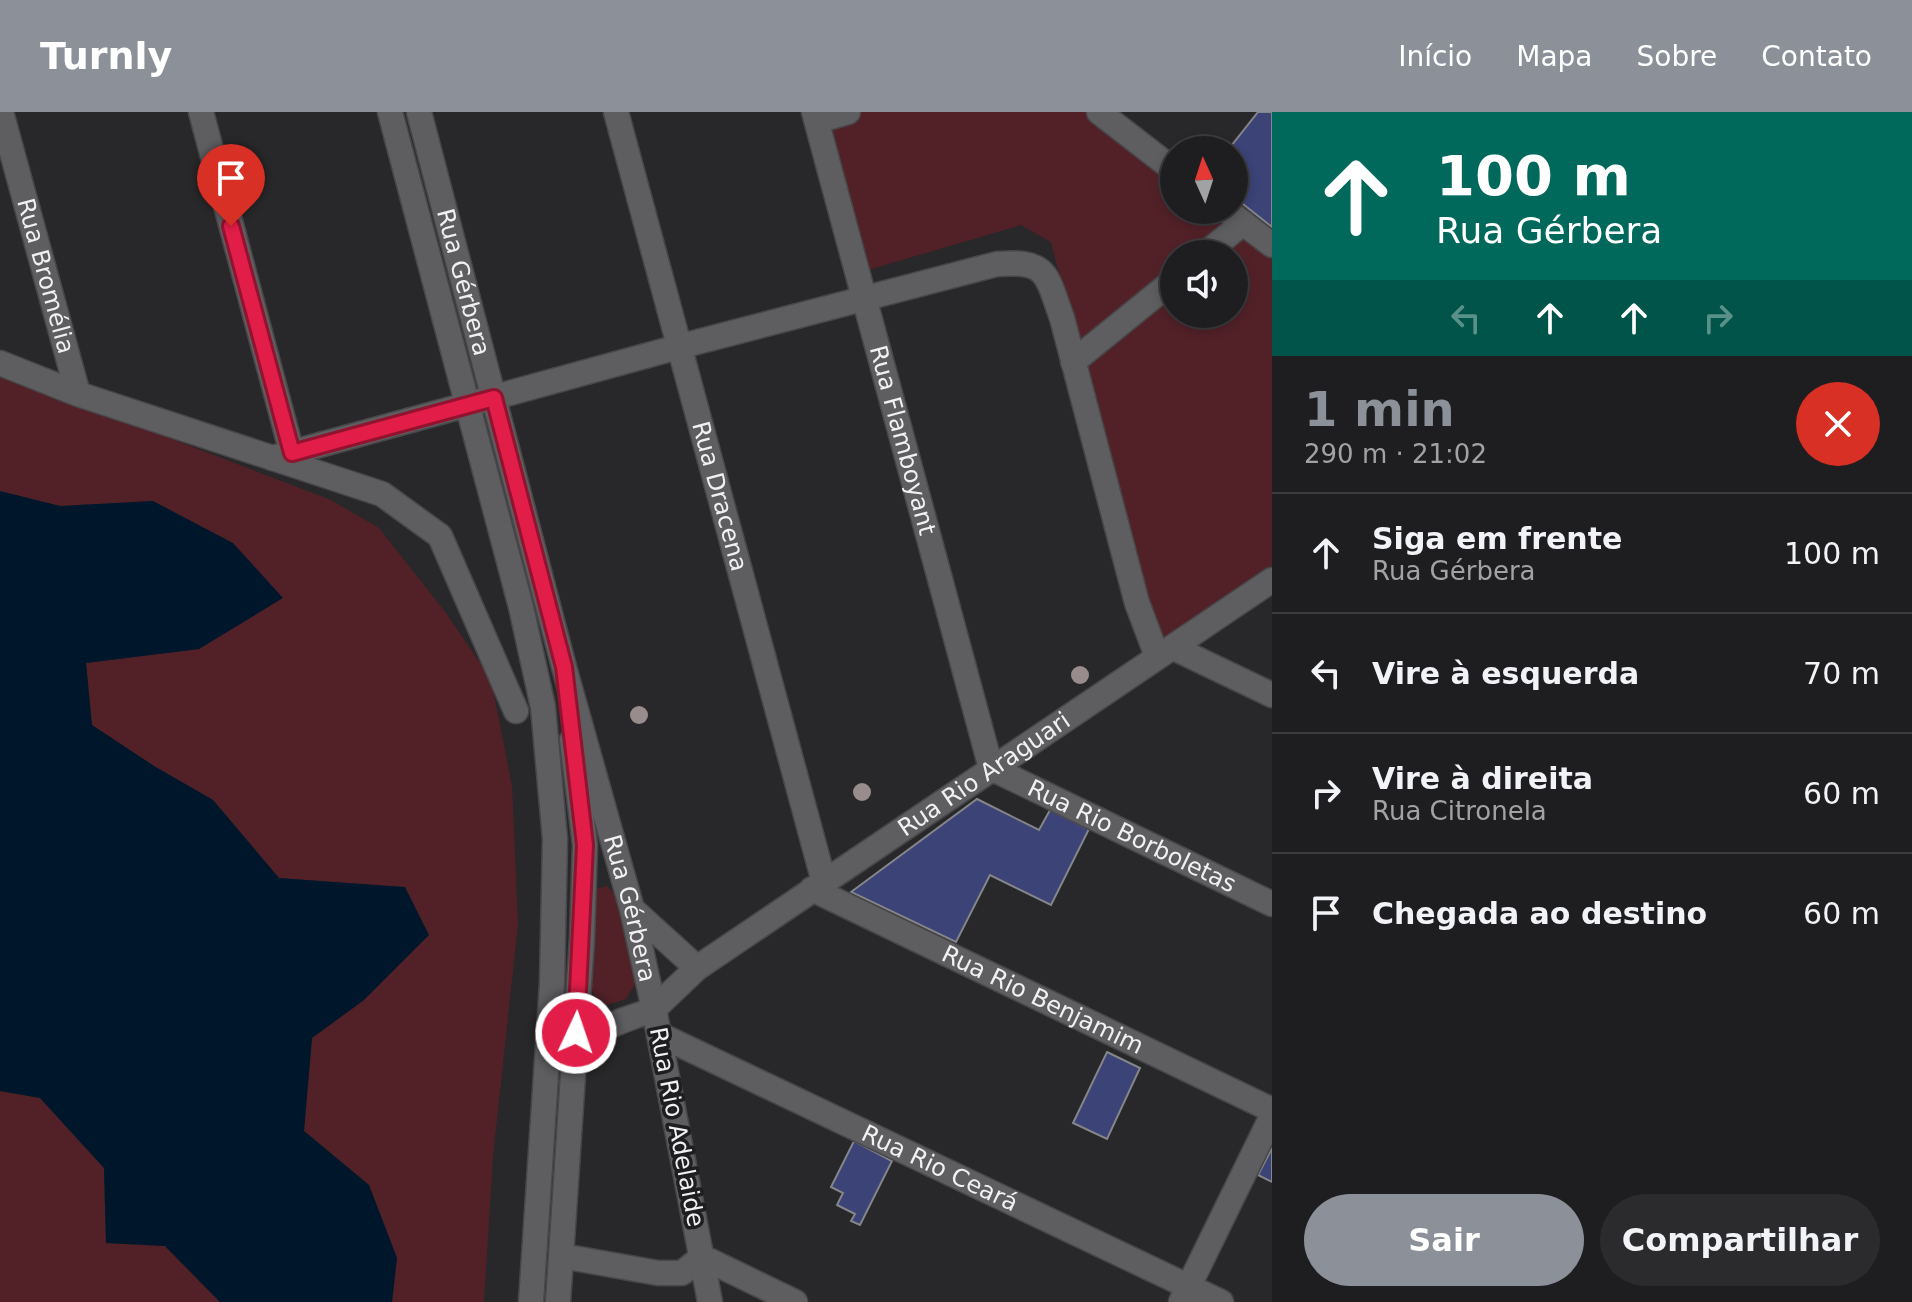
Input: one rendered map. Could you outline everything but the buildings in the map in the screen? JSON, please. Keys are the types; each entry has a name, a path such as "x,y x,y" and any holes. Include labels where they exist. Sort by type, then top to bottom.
{"street":[{"name":"Rua Bromélia","path":"1,112 78,394"},
{"path":"201,112 282,455"},
{"name":"Rua Gérbera","path":"390,112 521,607 543,707 555,839 552,984 531,1302"},
{"name":"Rua Gérbera","path":"419,112 564,667 632,909 654,1009"},
{"name":"Rua Dracena","path":"616,112 818,886"},
{"path":"815,117 848,112"},
{"path":"1099,112 1160,159"},
{"name":"Rua Flamboyant","path":"815,117 991,768"},
{"path":"1216,240 1229,224"},
{"path":"1244,224 1272,245"},
{"path":"282,455 864,298 997,264 1023,262 1038,268 1047,278 1062,318 1137,603 1165,652 1272,695"},
{"path":"1073,362 1160,291"},
{"path":"0,363 78,394 282,455 382,494 440,536 516,711"},
{"name":"Rua Rio Araguari","path":"697,968 1272,580"},
{"path":"558,1302 575,1064 585,845 564,667"},
{"name":"Rua Rio Borboletas","path":"991,768 1272,904"},
{"name":"Rua Rio Benjamim","path":"818,886 1272,1113"},
{"path":"632,909 697,968"},
{"name":"Rua Rio Adelaide","path":"697,968 654,1009 710,1302"},
{"path":"575,1064 589,1039 601,1030 654,1009"},
{"name":"Rua Rio Ceará","path":"660,1035 1184,1294 1221,1302"},
{"path":"1184,1294 1272,1113"},
{"path":"562,1256 658,1273 682,1273 702,1257 795,1302"}],"shaded area":[{"path":"862,112 1097,112 1160,164 1160,224 1233,224 1213,240 1160,240 1160,283 1079,349 1051,242 1021,225 868,270 826,127"},
{"path":"1244,224 1272,245 1272,578 1157,656 1073,362 1160,291 1160,328 1248,328 1248,240 1222,240"},
{"path":"0,373 331,500 379,528 446,613 491,679 512,786 518,924 493,1156 484,1302 392,1302 397,1258 369,1185 304,1131 312,1038 364,1000 405,888 279,878 213,800 92,725 86,663 199,649 282,598 153,501 60,506 0,491"},
{"path":"607,886 614,893 636,982 626,999 607,1005 595,997 589,984 596,889"},
{"path":"0,1091 40,1098 104,1168 106,1243 165,1246 220,1302 0,1302"}],"water":[{"path":"0,491 60,506 153,501 233,543 283,598 199,649 86,663 92,725 213,800 279,878 405,887 429,935 364,1000 312,1038 304,1131 369,1185 397,1258 392,1302 220,1302 165,1246 106,1243 104,1168 40,1098 0,1091"}],"route":[{"path":"231,226 292,453 494,398 564,667 585,845 576,1033"}]}
